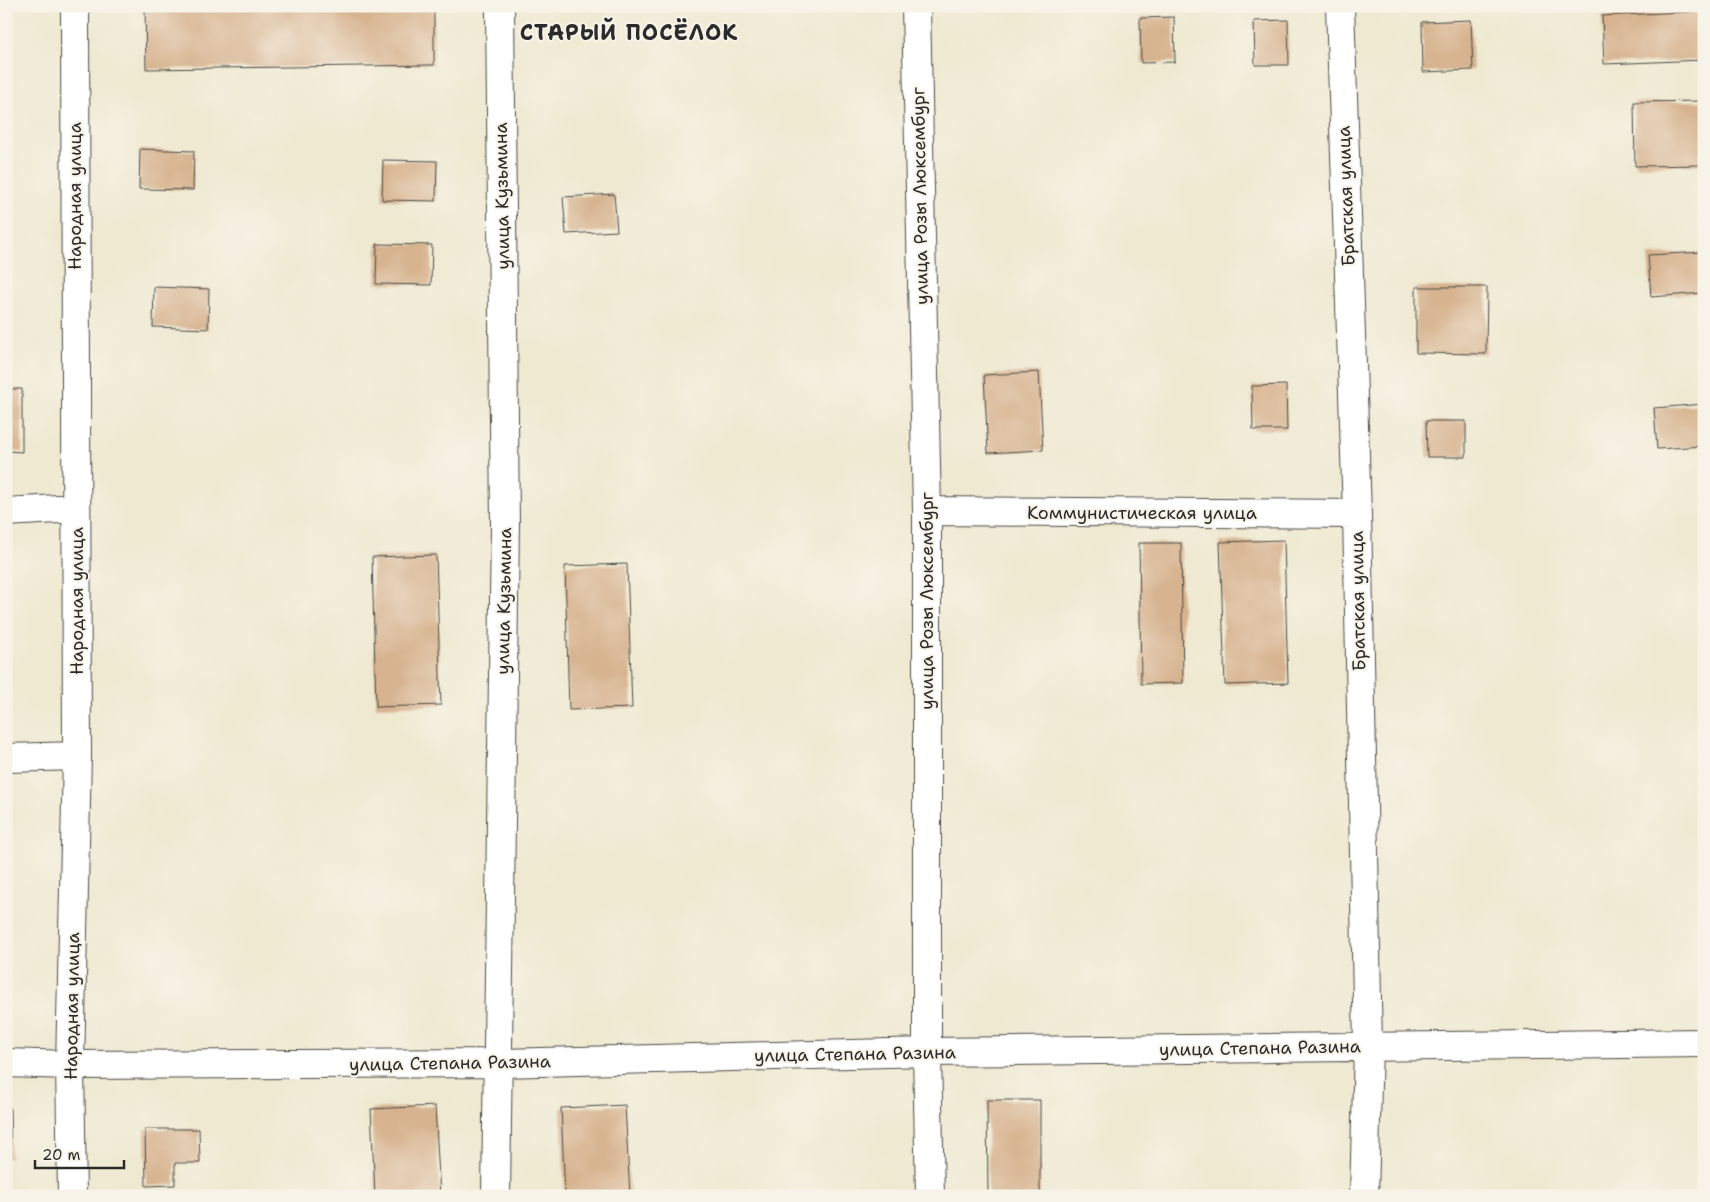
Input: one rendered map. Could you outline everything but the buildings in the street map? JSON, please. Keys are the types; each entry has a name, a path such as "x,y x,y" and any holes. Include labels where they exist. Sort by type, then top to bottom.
{"street":[{"name":"Народная улица","path":"72,1196 70,1065 77,756 75,6"},
{"name":"улица Кузьмина","path":"496,1196 500,1063 505,525 500,6"},
{"name":"улица Розы Люксембург","path":"916,6 928,511 927,1052 930,1196"},
{"name":"Братская улица","path":"1340,6 1356,514 1368,1047 1364,1196"},
{"path":"6,512 76,508"},
{"name":"Коммунистическая улица","path":"928,511 1356,514"},
{"path":"6,758 77,756"},
{"name":"улица Степана Разина","path":"6,1063 70,1065 500,1063 927,1052 1704,1043"}],"district":[{"name":"СТАРЫЙ ПОСЁЛОК","path":"629,32"}]}
